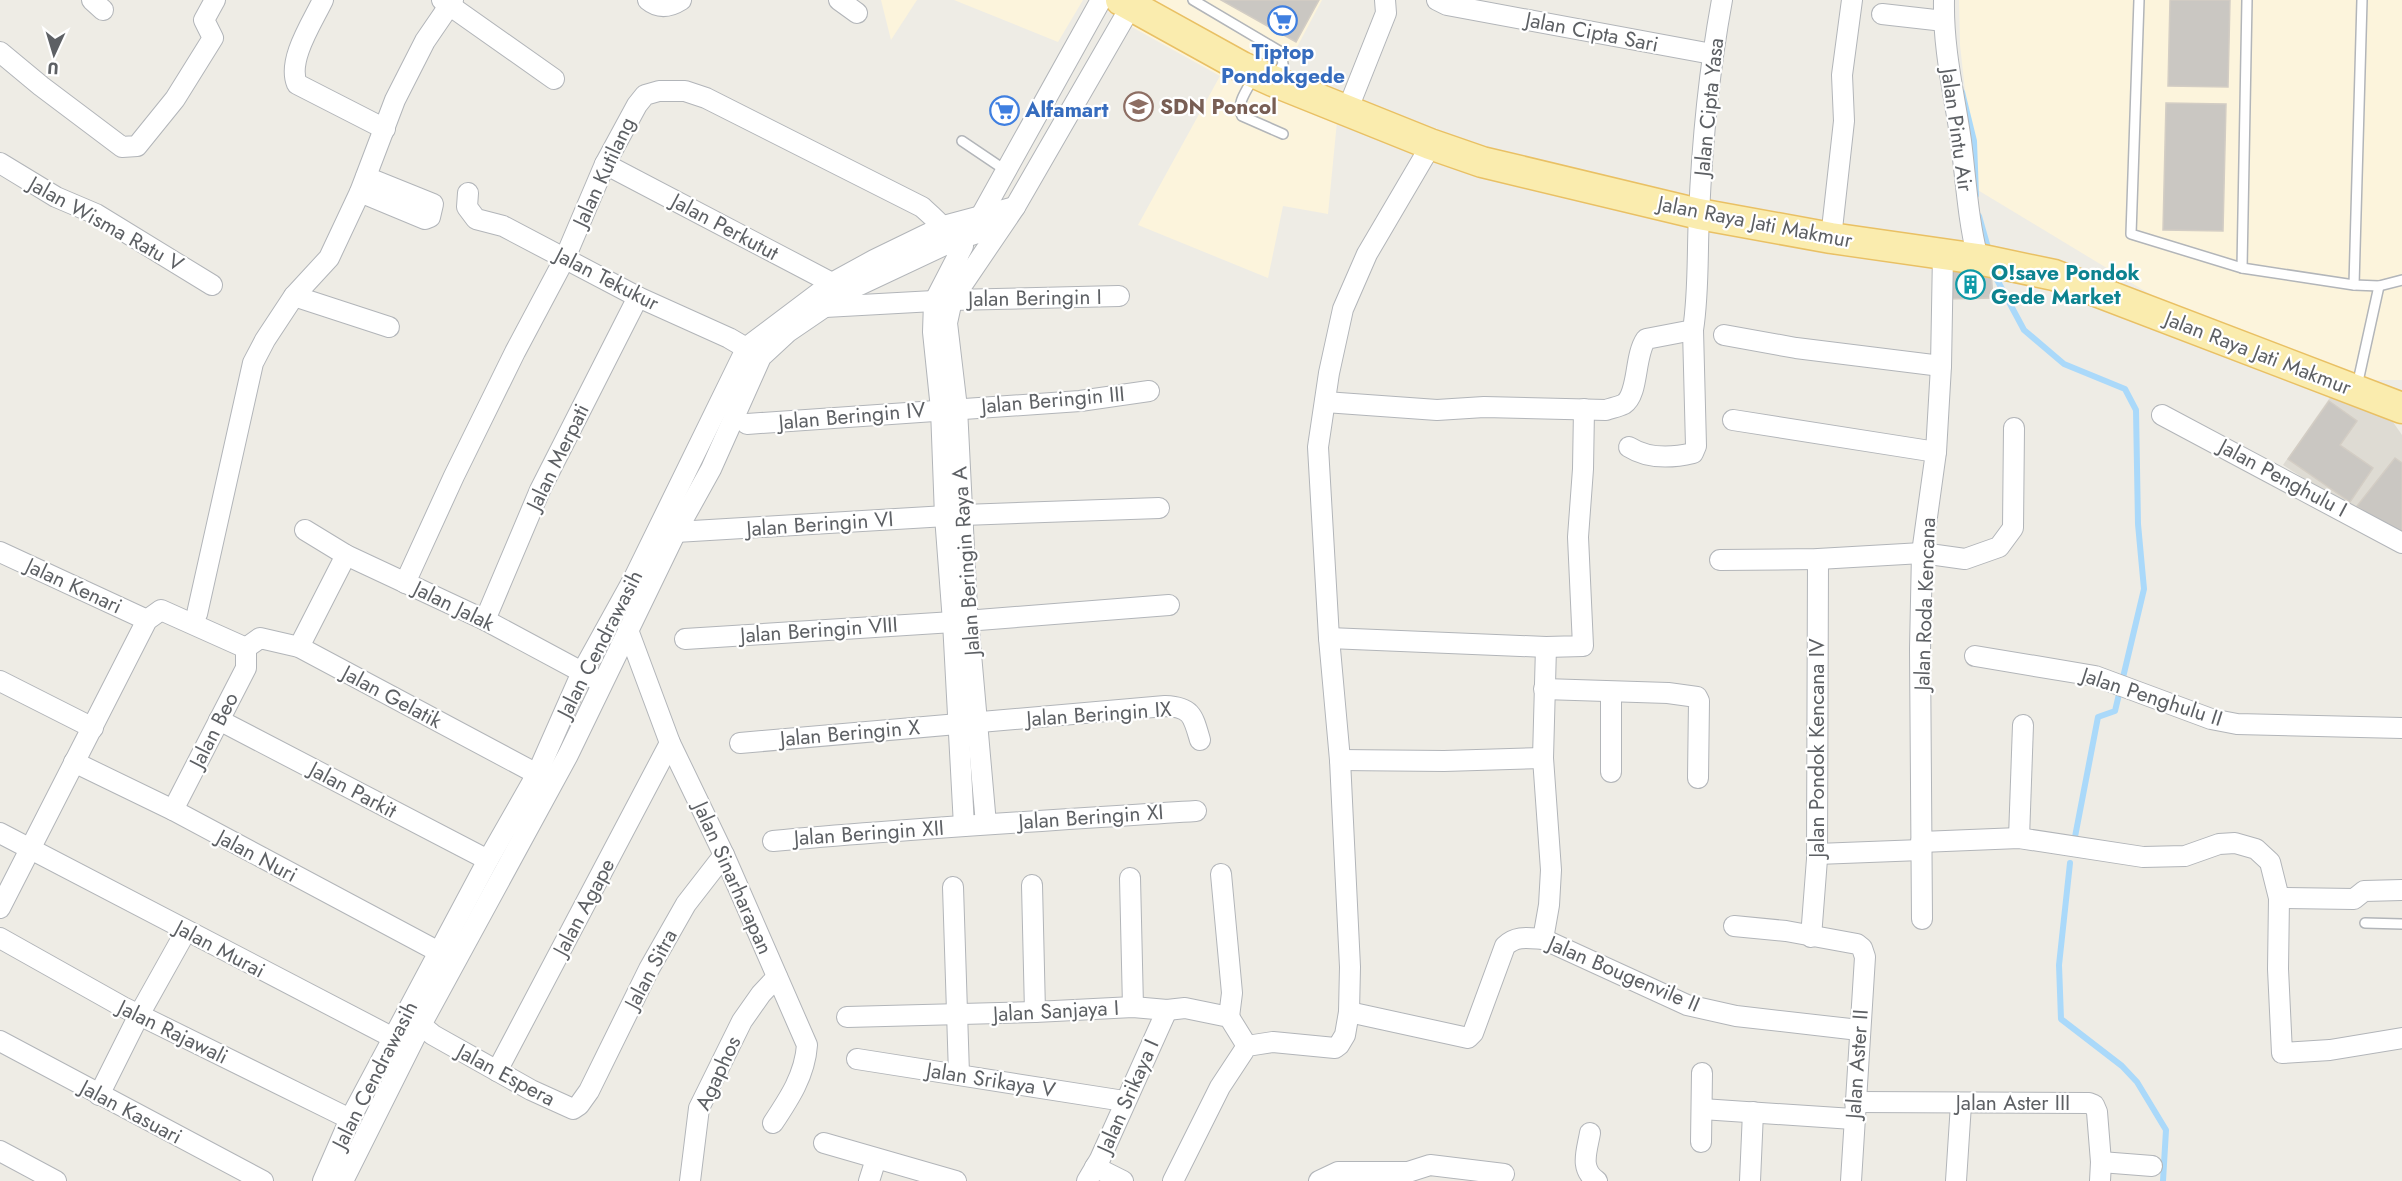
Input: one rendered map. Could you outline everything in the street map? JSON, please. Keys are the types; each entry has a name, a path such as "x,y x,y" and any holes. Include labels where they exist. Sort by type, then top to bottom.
{"main road":[{"name":"Jalan Raya Jati Makmur","path":"1126,3 1265,77 1430,144 1482,162 1699,214 1831,238 1978,259 2054,275 2402,408"}],"street":[{"path":"0,51 41,86 122,147 129,148 137,146 175,99 213,38 204,20 215,0"},
{"path":"323,0 294,63 293,75 297,84 385,129"},
{"path":"648,0 661,7 681,0"},
{"path":"839,0 857,13"},
{"path":"964,826 968,724 949,408 933,332 943,301 956,240 982,214 1101,0"},
{"path":"1347,111 1386,13 1385,0"},
{"name":"Jalan Cipta Sari","path":"1437,0 1447,5 1712,54"},
{"name":"Jalan Cipta Yasa","path":"1629,447 1640,454 1668,457 1693,453 1696,446 1693,330 1696,307 1699,214 1712,54 1722,0"},
{"path":"1831,238 1844,121 1842,75 1852,0"},
{"name":"Jalan Pintu Air","path":"1944,0 1945,49 1960,141 1968,216 1978,259"},
{"path":"197,614 253,363 294,296 329,258 363,184 395,100 448,2 554,79"},
{"path":"943,301 1015,207 1126,3"},
{"path":"1882,14 1944,21"},
{"name":"Jalan Kutilang","path":"405,582 515,351 565,258 605,164 637,105 645,95 659,91 685,91 706,98 922,207 956,240"},
{"path":"1173,1181 1220,1087 1247,1046 1273,1042 1335,1048 1340,1045 1345,1035 1350,967 1340,760 1329,638 1317,447 1343,309 1367,254 1430,144"},
{"name":"Jalan Wisma Ratu V","path":"0,163 56,197 96,214 212,285"},
{"name":"Jalan Perkutut","path":"605,164 836,289"},
{"name":"Jalan Tekukur","path":"468,193 467,207 476,219 503,226 638,297 754,352"},
{"name":"Jalan Cendrawasih","path":"956,240 982,214 1015,207"},
{"name":"Jalan Cendrawasih","path":"343,1181 439,952 537,774 582,672 684,478 754,352 836,289 956,240 1002,225"},
{"name":"Jalan Roda Kencana","path":"1922,920 1922,553 1936,452 1941,366 1943,254"},
{"name":"Jalan Cendrawasih","path":"323,1181 350,1119 401,1042 420,1025 568,755 676,532 711,469 754,352 788,332 820,308 836,289"},
{"path":"294,296 389,327"},
{"name":"Jalan Beringin I","path":"820,308 943,301 1119,296"},
{"name":"Jalan Merpati","path":"485,620 540,490 638,297"},
{"path":"1324,402 1437,410 1484,407 1606,410 1624,404 1632,396 1640,348 1646,339 1693,330"},
{"path":"1724,335 1796,348 1941,366"},
{"name":"Jalan Beringin III","path":"949,408 1080,401 1149,391"},
{"name":"Jalan Beringin IV","path":"747,424 949,408"},
{"path":"1329,638 1546,647 1583,646 1578,537 1583,469 1584,409"},
{"name":"Jalan Penghulu I","path":"2162,415 2402,543"},
{"path":"1733,420 1936,452"},
{"path":"1720,560 1818,559 1922,553 1965,559 2000,548 2013,528 2014,428"},
{"path":"954,515 1159,508"},
{"name":"Jalan Beringin VI","path":"676,532 954,515"},
{"name":"Jalan Jalak","path":"305,530 346,555 485,620 602,683"},
{"path":"0,542 70,574 109,588 122,599 128,611"},
{"name":"Jalan Kenari","path":"0,552 128,611 154,615 246,648"},
{"path":"299,646 346,555"},
{"name":"Jalan Pondok Kencana IV","path":"1811,937 1817,854 1818,559"},
{"name":"Jalan Beringin VIII","path":"685,639 1169,605"},
{"path":"615,612 630,627"},
{"path":"0,908 74,762 154,615"},
{"name":"Jalan Sinarharapan","path":"630,627 670,743 724,855 807,1045 806,1061 792,1093 773,1124"},
{"name":"Jalan Gelatik","path":"246,648 260,638 299,646 537,774"},
{"path":"1543,939 1549,905 1551,870 1543,758 1546,647"},
{"name":"Jalan Beo","path":"173,810 246,668 246,648"},
{"name":"Jalan Penghulu II","path":"1975,656 2085,674 2211,719 2237,724 2402,728"},
{"path":"0,681 93,728"},
{"path":"1544,689 1611,693 1668,693 1697,697 1699,701 1698,778"},
{"path":"1611,693 1611,772"},
{"name":"Jalan Beringin IX","path":"968,724 1178,706 1187,710 1194,717 1200,740"},
{"name":"Jalan Parkit","path":"219,720 488,860"},
{"path":"968,724 986,824"},
{"name":"Jalan Beringin X","path":"740,743 968,724"},
{"path":"2019,838 2023,725"},
{"name":"Jalan Agape","path":"497,1071 670,743"},
{"path":"1340,760 1433,762 1543,758"},
{"name":"Jalan Nuri","path":"74,762 173,810 439,952"},
{"name":"Jalan Beringin XI","path":"964,826 1196,811"},
{"name":"Jalan Beringin XII","path":"773,841 909,828 964,826"},
{"name":"Jalan Murai","path":"0,833 401,1042"},
{"path":"1817,854 2019,838 2143,857 2185,856 2219,844 2235,843 2256,849 2270,862 2279,898 2278,969 2282,1053 2316,1052 2402,1038"},
{"name":"Jalan Sitra","path":"589,1091 649,969 686,904 724,855"},
{"path":"1221,874 1232,993 1229,1017 1247,1046"},
{"path":"1130,878 1133,1007"},
{"path":"1032,885 1035,1012"},
{"path":"953,887 959,1074"},
{"path":"2279,898 2354,899 2364,891 2402,890"},
{"path":"1734,926 1786,931 1811,937"},
{"path":"99,1095 139,1015 186,931"},
{"name":"Jalan Aster II","path":"1811,937 1857,944 1863,948 1865,957 1851,1181"},
{"name":"Jalan Rajawali","path":"0,938 139,1015 350,1119"},
{"name":"Jalan Bougenvile II","path":"1348,1012 1468,1038 1473,1033 1505,946 1512,939 1543,939 1687,1005 1736,1016 1859,1030"},
{"name":"Agaphos","path":"690,1181 699,1108 742,1021 761,994 777,977"},
{"name":"Jalan Sanjaya I","path":"848,1017 958,1015 1133,1007 1167,1010 1185,1008 1229,1017"},
{"name":"Jalan Srikaya I","path":"1091,1174 1167,1010"},
{"name":"Jalan Espera","path":"420,1025 433,1035 531,1090 573,1108 579,1105 589,1091"},
{"name":"Jalan Kasuari","path":"0,1041 262,1181"},
{"name":"Jalan Srikaya V","path":"857,1059 1125,1101"},
{"path":"1701,1142 1702,1072"},
{"name":"Jalan Aster III","path":"1702,1109 1753,1112 1854,1111 1960,1104 2089,1103 2094,1105 2097,1112 2101,1171"},
{"path":"1956,1181 1960,1104"},
{"path":"1750,1181 1753,1112"},
{"path":"1590,1133 1585,1164 1587,1173 1597,1181"},
{"path":"824,1143 956,1181"},
{"path":"0,1151 56,1181"},
{"path":"869,1181 876,1159"},
{"path":"1320,1181 1338,1172 1420,1174 1439,1165 1504,1174"},
{"path":"2101,1171 2152,1167"},
{"path":"1091,1174 1124,1181"}],"lane":[{"path":"1193,0 1281,52 1283,64 1265,77 1239,107 1239,113 1283,134"},
{"path":"2139,0 2131,234 2242,268 2354,285 2379,286 2402,280"},
{"path":"2242,268 2247,0"},
{"path":"2354,285 2362,0"},
{"path":"962,141 1005,170"},
{"path":"2356,391 2379,286"},
{"path":"2365,923 2402,924"}],"shaded area":[{"path":"881,0 917,0 891,40"},
{"path":"954,0 1083,0 1058,42"},
{"path":"1094,0 1322,0 1279,81 1338,111 1328,214 1283,206 1268,278 1138,225 1220,76 1130,26"},
{"path":"1959,0 2402,0 2402,380 2363,380 2178,311 1976,189 1960,45"},
{"path":"2331,396 2393,422 2402,435 2402,541 2283,465"}],"building":[{"name":"Tiptop Pondokgede","path":"1221,0 1319,0 1296,42"},
{"path":"2170,0 2230,0 2228,87 2168,86"},
{"path":"2166,103 2226,104 2223,231 2163,230"},
{"name":"O!save Pondok Gede Market","path":"1947,263 1991,271 1993,298 1948,299"},
{"path":"2329,401 2357,421 2340,445 2373,468 2350,502 2288,459"},
{"path":"2395,458 2402,463 2402,535 2399,538 2357,506"}],"waterway":[{"path":"1962,92 1974,141 1976,195"},
{"path":"1979,216 1989,251"},
{"path":"1994,274 2024,330 2064,364 2125,389 2136,410 2138,524 2144,589 2115,711 2098,717 2074,842"},
{"path":"2070,863 2059,965 2061,1019 2122,1066 2137,1082 2166,1130 2163,1181"}],"place":[{"name":"Tiptop Pondokgede","path":"1283,21"},
{"name":"SDN Poncol","path":"1139,107"},
{"name":"Alfamart","path":"1004,110"},
{"name":"O!save Pondok Gede Market","path":"1970,285"}]}
